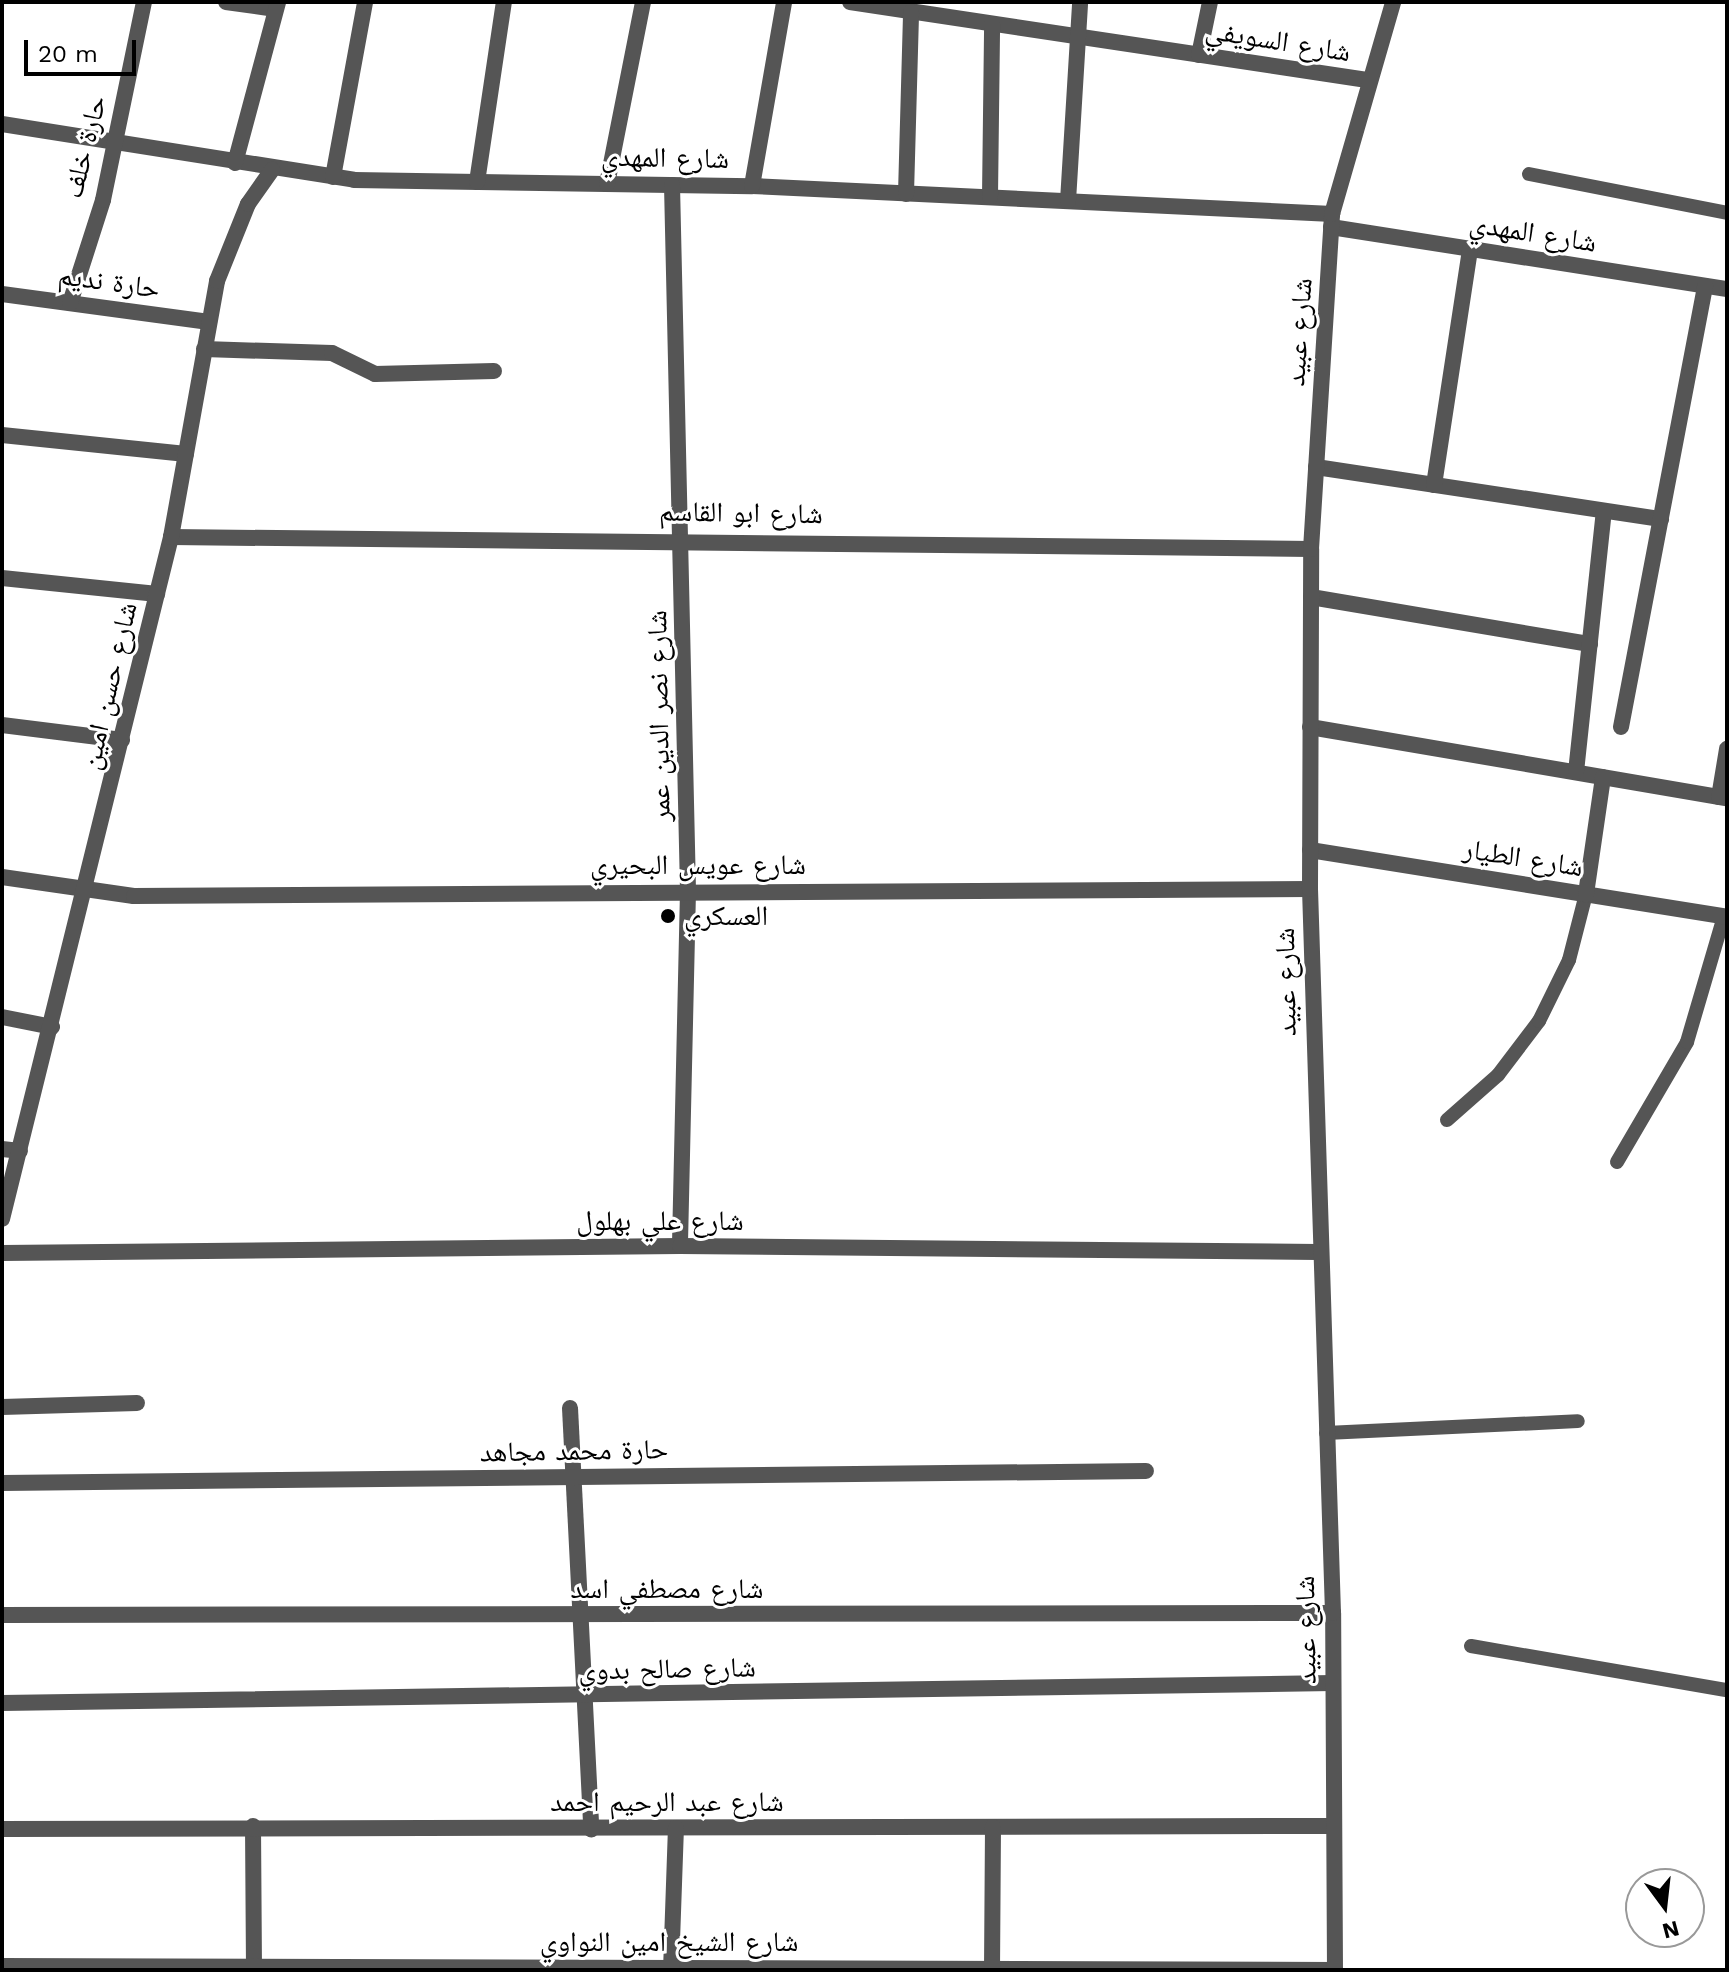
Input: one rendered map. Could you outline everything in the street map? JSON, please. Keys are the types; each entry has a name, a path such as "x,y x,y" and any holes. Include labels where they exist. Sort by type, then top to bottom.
{"street":[{"name":"حارة خلف","path":"70,303 115,144 144,2"},
{"path":"226,2 277,6 235,163"},
{"path":"333,177 365,2"},
{"path":"477,182 504,2"},
{"path":"607,184 643,2"},
{"path":"752,186 784,2"},
{"name":"شارع السويفي","path":"850,2 920,9 992,24 1367,80"},
{"path":"1068,201 1074,37 1080,2"},
{"path":"1199,55 1210,2"},
{"name":"شارع عبيد","path":"1335,1970 1333,1613 1318,1252 1310,889 1311,549 1332,221 1367,80 1393,2"},
{"path":"906,194 920,9"},
{"path":"990,197 992,24"},
{"name":"شارع المهدي","path":"2,124 272,170 333,177 752,186 1068,201 1332,221 1470,249 1727,289"},
{"name":"شارع حسن امين","path":"2,1219 88,884 171,537 209,322 230,242 272,170"},
{"name":"شارع نصر الدين عمر","path":"672,185 683,537 688,891 680,1246"},
{"path":"1434,485 1470,249"},
{"path":"1621,727 1705,286"},
{"name":"حارة نديم","path":"2,294 209,322"},
{"path":"204,349 332,353 375,374 494,371"},
{"path":"2,435 186,454"},
{"path":"1316,467 1661,519"},
{"path":"1576,772 1604,511"},
{"name":"شارع ابو القاسم","path":"171,537 683,537 1311,549"},
{"path":"2,578 157,594"},
{"path":"1311,597 1590,644"},
{"path":"2,725 122,740"},
{"path":"1310,727 1723,798 1727,749"},
{"path":"1586,894 1603,777"},
{"name":"شارع الطيار","path":"1310,850 1726,917"},
{"name":"شارع عويس البحيري","path":"2,877 88,884 134,896 1310,889"},
{"path":"2,1017 52,1027"},
{"path":"2,1149 20,1151"},
{"name":"شارع علي بهلول","path":"2,1253 680,1246 1318,1252"},
{"path":"2,1407 137,1403"},
{"path":"570,1408 591,1829"},
{"name":"حارة محمد مجاهد","path":"2,1483 1146,1471"},
{"name":"شارع مصطفي اسد","path":"2,1615 1333,1613"},
{"name":"شارع صالح بدوي","path":"2,1703 1333,1683"},
{"path":"253,1826 254,1968"},
{"name":"شارع عبد الرحيم احمد","path":"2,1829 253,1826 591,1829 1333,1826"},
{"path":"992,1969 993,1827"},
{"path":"671,1969 676,1828"},
{"name":"شارع الشيخ امين النواوي","path":"2,1966 1335,1970"}],"lane":[{"path":"1529,174 1727,213"},
{"path":"1447,1120 1498,1075 1539,1021 1569,960 1586,894"},
{"path":"1617,1162 1687,1042 1726,917"},
{"path":"1326,1433 1578,1421"},
{"path":"1471,1646 1727,1690"}],"place":[{"name":"العسكري","path":"668,916"}]}
